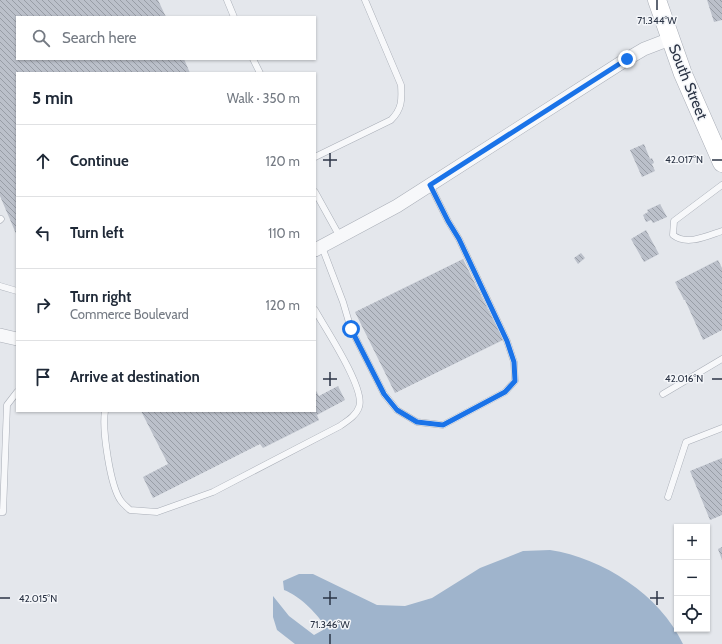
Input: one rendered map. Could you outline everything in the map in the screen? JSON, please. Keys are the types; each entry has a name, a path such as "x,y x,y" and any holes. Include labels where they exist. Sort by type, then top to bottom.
{"main road":[{"name":"South Street","path":"657,0 696,105 722,162"}],"street":[{"path":"318,248 430,185 627,59 644,49 670,38"},
{"path":"0,335 16,340"}],"lane":[{"path":"227,0 234,16"},
{"path":"316,157 390,120 398,113 402,99 401,85 364,0"},
{"path":"254,60 260,72"},
{"path":"318,248 343,302 351,329 384,394 397,410 417,422 443,425 474,410 505,392 515,381 514,362 492,307 459,239 430,185"},
{"path":"722,185 674,221 672,230 673,236 680,240 690,240 722,231"},
{"path":"316,194 340,237"},
{"path":"0,286 16,291"},
{"path":"105,412 106,443 112,477 120,500 130,510 157,512 213,492 340,426 353,417 360,406 360,395 354,378 316,312"},
{"path":"663,394 722,359"},
{"path":"0,512 3,512 6,405 16,393"},
{"path":"668,497 686,442 722,428"}],"water":[{"path":"550,550 570,554 609,570 645,595 660,610 673,626 674,632 676,632 683,644 295,644 277,630 273,617 273,596 289,616 314,635 323,630 324,625 312,610 301,600 284,590 283,581 299,574 313,574 377,605 405,606 432,598 480,568 523,551"}],"building":[{"path":"0,0 158,0 166,16 16,16 16,60 184,60 190,72 16,72 16,234 0,196"},
{"path":"707,0 722,0 722,20 714,22"},
{"path":"644,144 650,159 652,158 654,163 652,164 655,171 642,177 630,150"},
{"path":"660,204 667,217 653,223 651,220 646,222 643,215 648,212 647,210"},
{"path":"646,230 659,254 644,262 631,239"},
{"path":"581,253 585,258 578,264 574,258"},
{"path":"463,259 503,340 395,393 355,312"},
{"path":"718,260 722,268 722,330 703,340 675,282"},
{"path":"338,386 345,400 317,415 319,420 263,448 260,444 153,498 143,477 168,464 142,412 316,412 316,391 319,396"},
{"path":"722,458 722,515 710,520 690,471"},
{"path":"722,547 722,560 718,549"}],"route":[{"path":"351,329 384,394 397,410 417,422 443,425 505,392 515,381 514,362 507,341 459,239 430,185 627,59"}]}
